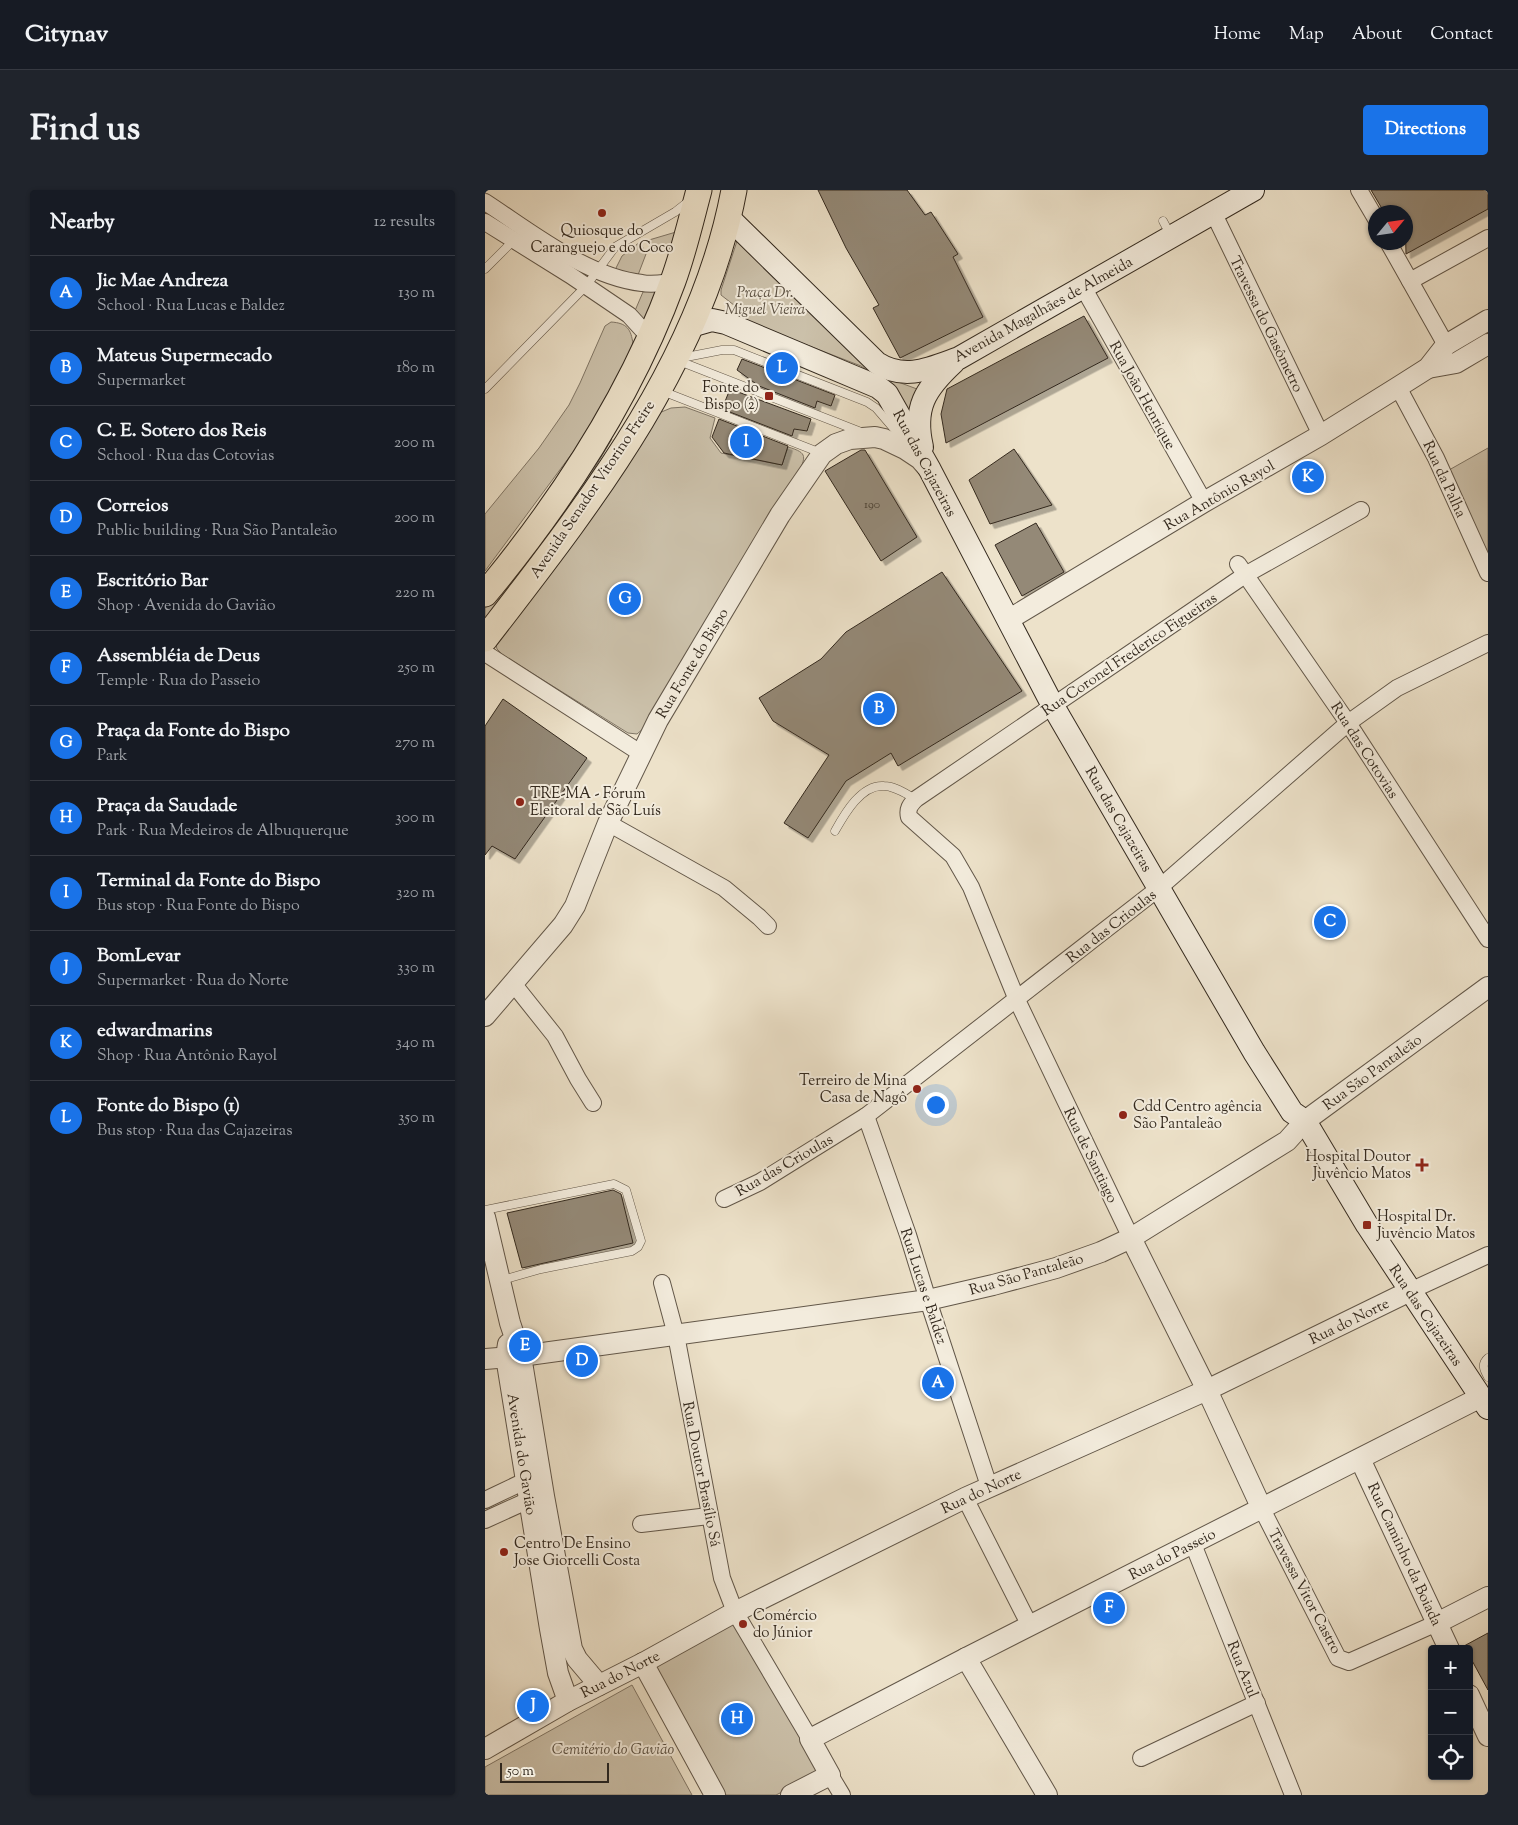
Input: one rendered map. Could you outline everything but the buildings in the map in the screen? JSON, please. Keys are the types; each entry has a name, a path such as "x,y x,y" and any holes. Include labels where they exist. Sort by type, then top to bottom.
{"main road":[{"name":"Avenida Senador Vitorino Freire","path":"485,594 561,494 605,426 633,375 673,282 698,190"},
{"name":"Avenida Senador Vitorino Freire","path":"485,639 557,546 629,440 660,390 691,326 714,269 735,190"},
{"name":"Avenida Magalhães de Almeida","path":"729,218 877,363 883,368 900,373 910,373 932,368 959,358 1083,287 1167,229 1213,212 1253,190"},
{"name":"Rua das Cajazeiras","path":"691,326 712,320 726,323 878,387 884,390 890,398 1053,706 1253,1052 1292,1112 1305,1121 1367,1226 1410,1291 1486,1394"},
{"path":"928,469 920,438 921,407 927,390 959,358"}],"street":[{"path":"1359,190 1368,206"},
{"path":"485,202 571,257 596,270 616,278 641,283 673,282"},
{"name":"Travessa do Gasômetro","path":"1213,212 1321,435"},
{"path":"485,222 629,315 650,338"},
{"path":"1410,281 1488,238"},
{"path":"1393,250 1446,345"},
{"name":"Rua João Henrique","path":"1083,287 1204,502"},
{"name":"Rua Antônio Rayol","path":"1008,620 1398,388 1428,368 1446,345 1488,320"},
{"name":"Rua Antônio Rayol","path":"1428,368 1456,363 1488,344"},
{"name":"Rua da Palha","path":"1398,388 1437,458 1488,572"},
{"name":"Rua Fonte do Bispo","path":"485,1016 512,982 541,952 563,925 575,906 608,822 658,720 781,515 822,454 836,444 850,439 875,437 896,444 928,469"},
{"name":"Rua Coronel Frederico Figueiras","path":"912,806 1242,569 1361,510"},
{"name":"Rua das Cotovias","path":"1242,569 1348,723 1488,939"},
{"name":"Rua das Crioulas","path":"724,1199 760,1182 866,1116 1159,888 1348,723 1397,688 1488,643"},
{"path":"485,653 641,754"},
{"name":"Rua de Santiago","path":"912,806 909,817 939,841 953,856 971,887 1017,1000 1131,1238 1207,1390 1262,1509"},
{"path":"608,822 724,888 768,926"},
{"path":"512,982 555,1036 593,1103"},
{"name":"Rua São Pantaleão","path":"485,1359 928,1300 1057,1268 1101,1252 1131,1238 1287,1141 1305,1121 1488,987"},
{"name":"Rua Lucas e Baldez","path":"866,1116 908,1235 989,1486"},
{"name":"Avenida do Gavião","path":"485,1217 510,1323 513,1356 559,1628 558,1673 569,1701"},
{"name":"Rua do Norte","path":"485,1749 569,1701 735,1612 989,1486 1207,1390 1488,1255"},
{"path":"662,1283 676,1335"},
{"name":"Rua Doutor Brasílio Sá","path":"676,1335 722,1578 735,1612 810,1739"},
{"name":"Rua do Passeio","path":"810,1739 1486,1394"},
{"name":"Rua Caminho da Boiada","path":"1361,1459 1447,1645"},
{"path":"485,1500 535,1488"},
{"path":"485,1520 535,1488"},
{"path":"965,1498 1030,1626"},
{"name":"Travessa Vitor Castro","path":"1262,1509 1338,1658 1349,1662 1437,1622"},
{"path":"641,1524 709,1516"},
{"name":"Rua Azul","path":"1193,1544 1293,1795"},
{"path":"1437,1622 1488,1597"},
{"name":"Avenida do Gavião","path":"559,1628 577,1660 599,1685"},
{"path":"966,1658 1047,1795"},
{"path":"643,1663 715,1795"},
{"path":"1141,1758 1257,1703"},
{"path":"1473,1704 1488,1736"},
{"path":"810,1739 842,1795"},
{"path":"791,1795 830,1774"}],"lane":[{"path":"485,389 586,286 596,270 615,247 675,212 690,200 698,190"},
{"path":"485,268 526,228"},
{"path":"674,359 722,350 734,350 857,397 876,408 928,469"},
{"path":"674,359 875,437"},
{"path":"660,390 822,454"},
{"path":"835,831 847,810 861,795 873,788 883,785 899,790 912,806"},
{"path":"485,1210 614,1184 626,1190 641,1241 638,1247 632,1251 541,1269 500,1280"},
{"path":"1486,1394 1483,1366 1488,1358"}],"green space":[{"path":"676,232 673,247 652,248 649,240"},
{"name":"Praça Dr. Miguel Vieira","path":"738,238 890,379 917,389 908,420 877,377 861,366 745,321 740,317 739,309 721,295"},
{"path":"640,242 646,254 638,275 618,272 616,268 622,256"},
{"path":"655,290 656,292 644,322 634,313 643,292"},
{"path":"611,322 624,325 627,328 631,334 633,344 604,406 576,448 485,571 485,514 539,448 569,405 605,326"},
{"path":"685,407 715,418 710,438 721,453 782,465 788,447 799,451 803,456 803,460 798,475 645,727 637,734 628,733 503,655 497,649 495,641 659,413 671,408"},
{"path":"607,436 612,439 582,489 532,560 485,619 485,605"},
{"path":"1488,448 1488,555 1449,470"},
{"path":"731,1620 822,1772 776,1795 726,1795 653,1667"},
{"name":"Cemitério do Gavião","path":"632,1685 692,1795 485,1795 485,1767"}],"place":[{"name":"Quiosque do Caranguejo e do Coco","path":"602,213"},
{"name":"Fonte do Bispo (1)","path":"782,368"},
{"name":"Fonte do Bispo (2)","path":"769,396"},
{"name":"Terminal da Fonte do Bispo","path":"746,442"},
{"name":"edwardmarins","path":"1308,477"},
{"name":"Praça da Fonte do Bispo","path":"625,599"},
{"name":"Mateus Supermecado","path":"879,709"},
{"name":"TRE-MA - Fórum Eleitoral de São Luís","path":"520,802"},
{"name":"C. E. Sotero dos Reis","path":"1330,922"},
{"name":"Terreiro de Mina Casa de Nagô","path":"917,1089"},
{"name":"Cdd Centro agência São Pantaleão","path":"1123,1115"},
{"name":"Hospital Doutor Juvêncio Matos","path":"1422,1165"},
{"name":"Hospital Dr. Juvêncio Matos","path":"1367,1225"},
{"name":"Escritório Bar","path":"525,1346"},
{"name":"Correios","path":"582,1361"},
{"name":"Jic Mae Andreza","path":"938,1383"},
{"name":"Centro De Ensino Jose Giorcelli Costa","path":"504,1552"},
{"name":"Assembléia de Deus","path":"1109,1608"},
{"name":"Comércio do Júnior","path":"743,1624"},
{"name":"BomLevar","path":"533,1706"},
{"name":"Praça da Saudade","path":"737,1719"}]}
